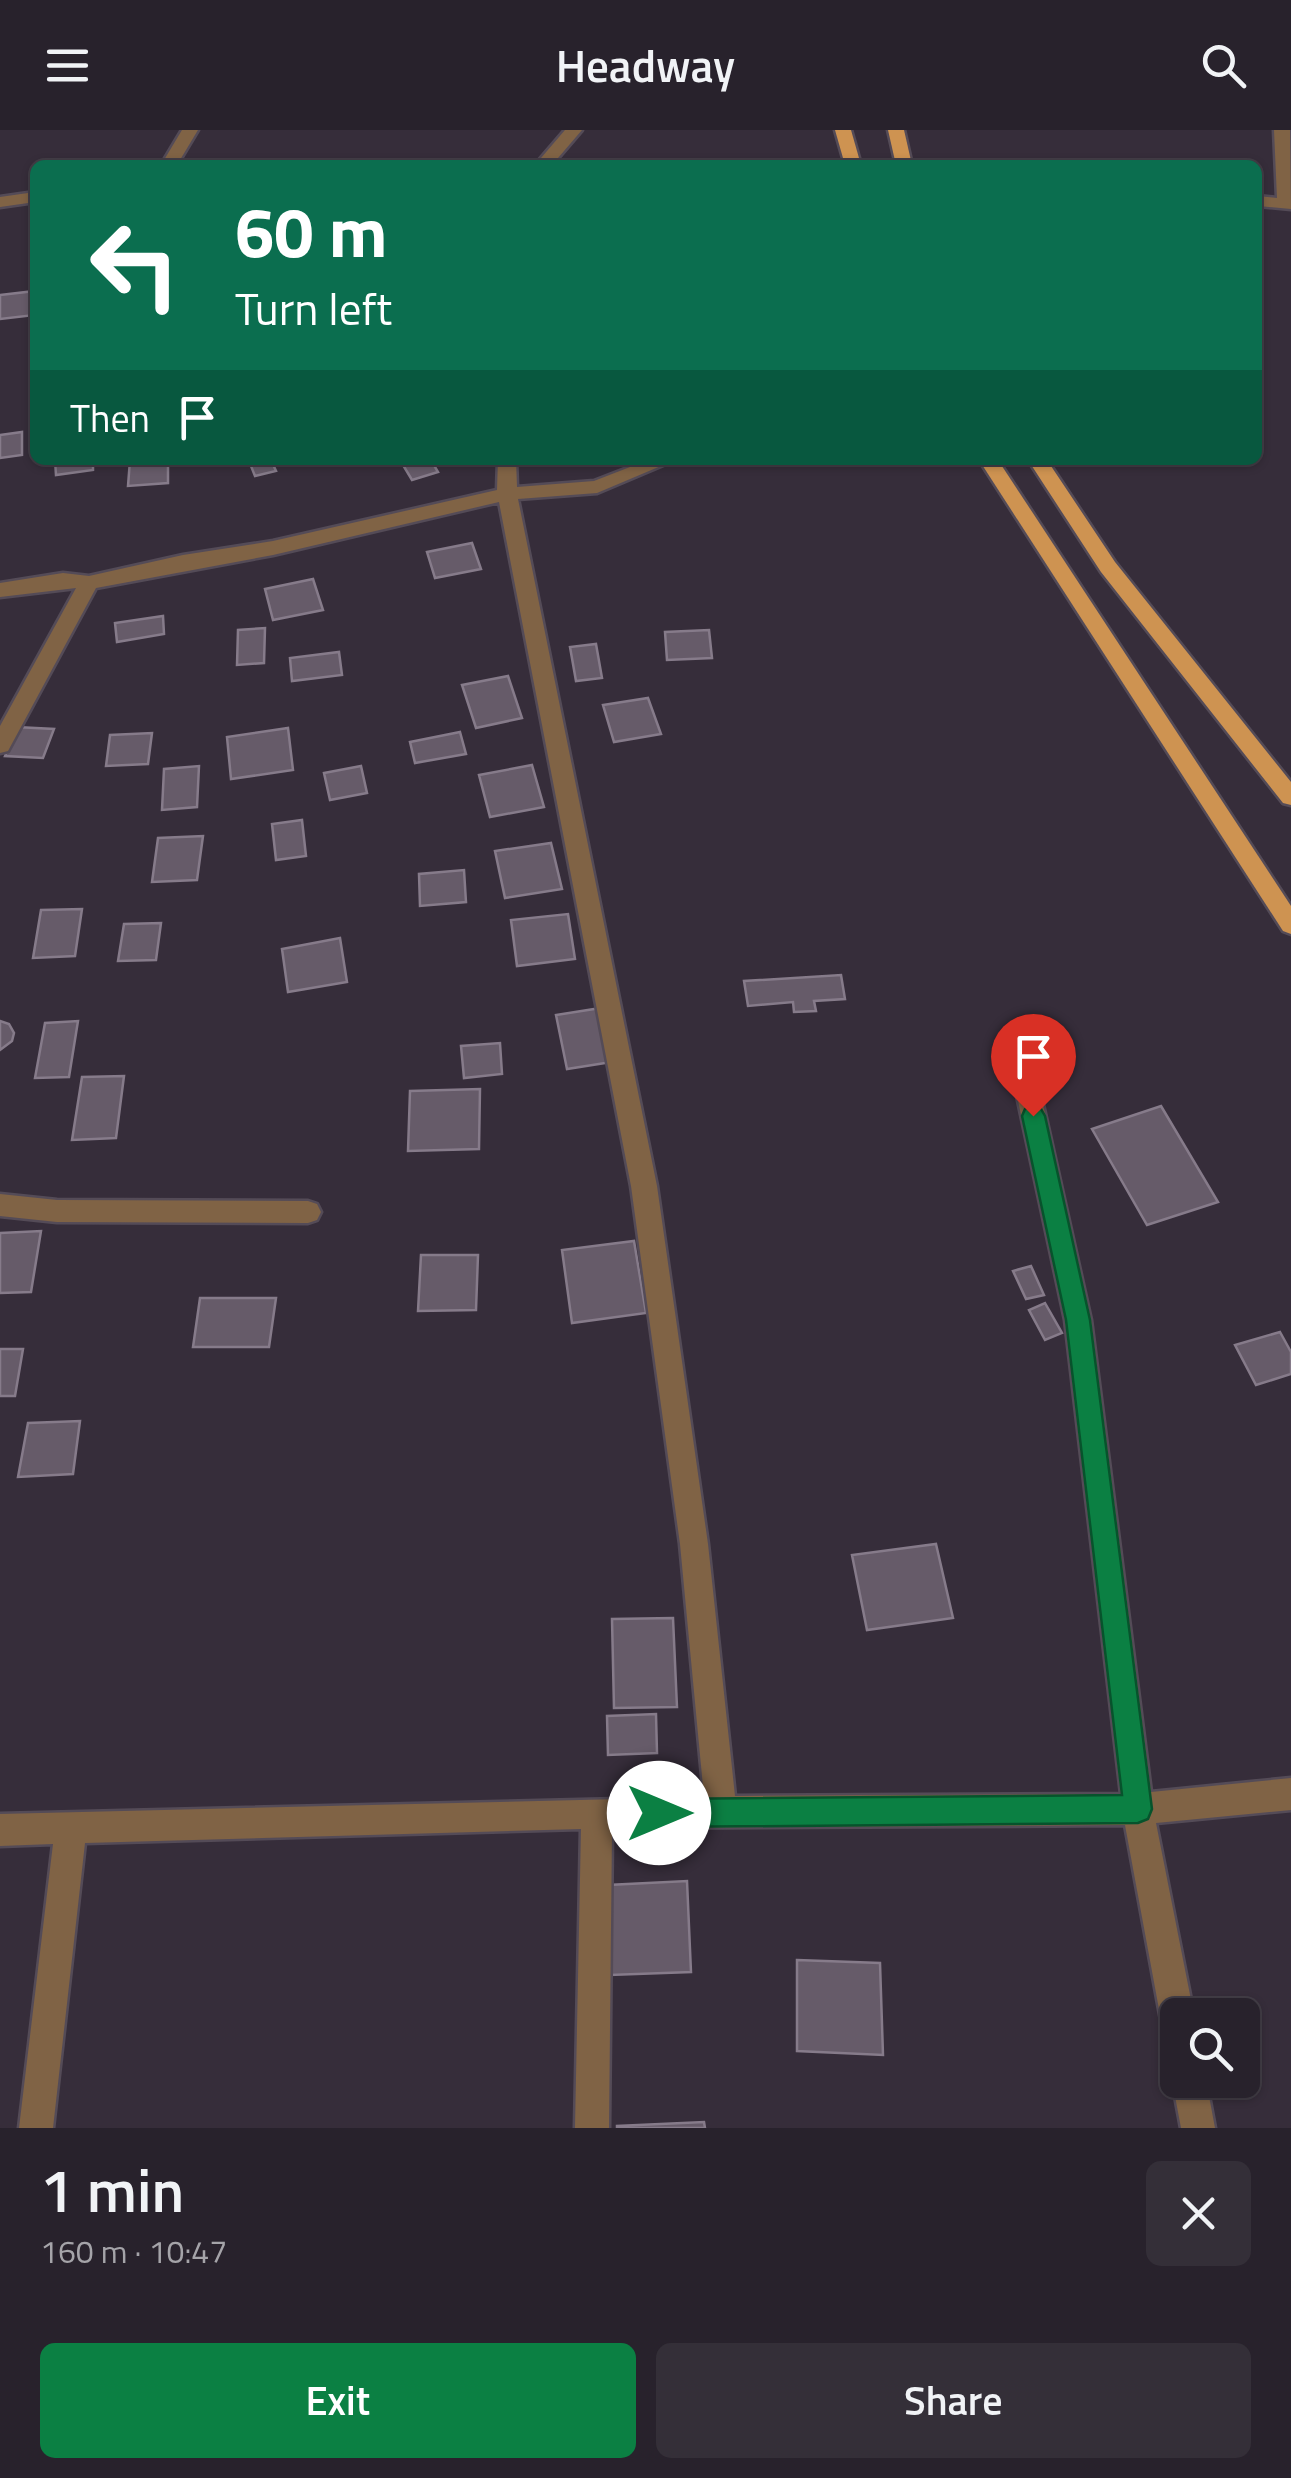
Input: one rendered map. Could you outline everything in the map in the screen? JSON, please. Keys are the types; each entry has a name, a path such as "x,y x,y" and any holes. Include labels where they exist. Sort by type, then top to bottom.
{"main road":[{"path":"843,130 852,160"},
{"path":"896,130 903,160"},
{"path":"991,465 1291,925"},
{"path":"1040,465 1108,567 1291,798"}],"street":[{"path":"171,160 190,130"},
{"path":"547,160 574,130"},
{"path":"1262,201 1288,203 1282,130"},
{"path":"0,202 30,198"},
{"path":"507,465 507,494 644,1186 694,1544 722,1813"},
{"path":"0,590 63,580 89,583 182,562 274,548 507,494 597,487 653,465"},
{"path":"0,745 89,583"},
{"path":"1026,1082 1078,1320 1138,1809 1174,1998"},
{"path":"0,1205 56,1211 308,1212"},
{"path":"0,1830 596,1814 1138,1809 1291,1794"},
{"path":"592,2128 596,1814"},
{"path":"36,2128 71,1828"},
{"path":"1192,2098 1198,2128"}],"building":[{"path":"30,292 30,316 0,319 0,295"},
{"path":"22,432 22,455 0,458 0,435"},
{"path":"55,465 93,465 93,470 56,475"},
{"path":"130,465 168,465 168,483 128,486"},
{"path":"251,465 273,465 276,471 255,476"},
{"path":"403,465 434,465 438,472 412,480"},
{"path":"472,543 481,569 435,578 427,552"},
{"path":"313,579 323,610 273,620 265,589"},
{"path":"163,616 164,634 117,642 115,623"},
{"path":"265,628 264,663 237,665 238,630"},
{"path":"709,630 712,658 667,660 665,632"},
{"path":"596,644 602,678 576,681 570,647"},
{"path":"339,652 342,675 292,681 290,658"},
{"path":"508,676 522,718 476,728 462,685"},
{"path":"648,698 661,734 614,742 603,705"},
{"path":"16,727 54,729 43,758 5,756"},
{"path":"288,728 293,770 231,779 227,737"},
{"path":"460,732 466,754 415,763 410,742"},
{"path":"152,733 148,764 106,766 110,735"},
{"path":"532,765 544,807 490,817 479,775"},
{"path":"199,766 197,807 162,810 164,769"},
{"path":"361,766 367,793 330,800 324,773"},
{"path":"302,820 306,856 276,860 272,824"},
{"path":"203,836 197,880 152,882 158,838"},
{"path":"551,843 562,889 505,898 495,851"},
{"path":"464,870 466,902 420,906 419,874"},
{"path":"82,909 75,956 33,958 41,910"},
{"path":"568,914 575,959 517,966 511,920"},
{"path":"161,923 156,960 118,961 124,924"},
{"path":"340,938 347,982 288,992 282,949"},
{"path":"841,975 845,999 814,1001 816,1011 794,1012 793,1002 748,1006 744,981"},
{"path":"607,1007 618,1061 567,1069 556,1015"},
{"path":"0,1021 9,1024 14,1033 12,1041 0,1050"},
{"path":"78,1021 69,1077 35,1078 45,1023"},
{"path":"500,1043 502,1074 464,1078 461,1046"},
{"path":"124,1076 116,1138 72,1140 82,1077"},
{"path":"480,1089 479,1149 408,1151 410,1091"},
{"path":"1161,1106 1218,1202 1147,1225 1092,1129"},
{"path":"41,1231 31,1292 0,1293 0,1233"},
{"path":"634,1241 646,1313 572,1323 562,1250"},
{"path":"421,1255 478,1255 476,1310 418,1311"},
{"path":"1031,1266 1044,1295 1026,1299 1013,1271"},
{"path":"200,1298 276,1298 269,1347 193,1347"},
{"path":"1045,1303 1062,1333 1045,1340 1029,1310"},
{"path":"1280,1332 1291,1352 1291,1374 1256,1385 1235,1345"},
{"path":"0,1349 23,1349 15,1396 0,1396"},
{"path":"80,1421 73,1474 18,1477 28,1423"},
{"path":"936,1544 953,1618 867,1630 852,1555"},
{"path":"673,1618 677,1707 614,1708 612,1619"},
{"path":"656,1714 657,1753 608,1755 607,1716"},
{"path":"687,1881 691,1972 610,1975 608,1885"},
{"path":"797,1960 880,1963 883,2055 797,2051"},
{"path":"704,2122 705,2128 617,2128 617,2126"}],"route":[{"path":"659,1813 1138,1809 1078,1320 1033,1116"}]}
